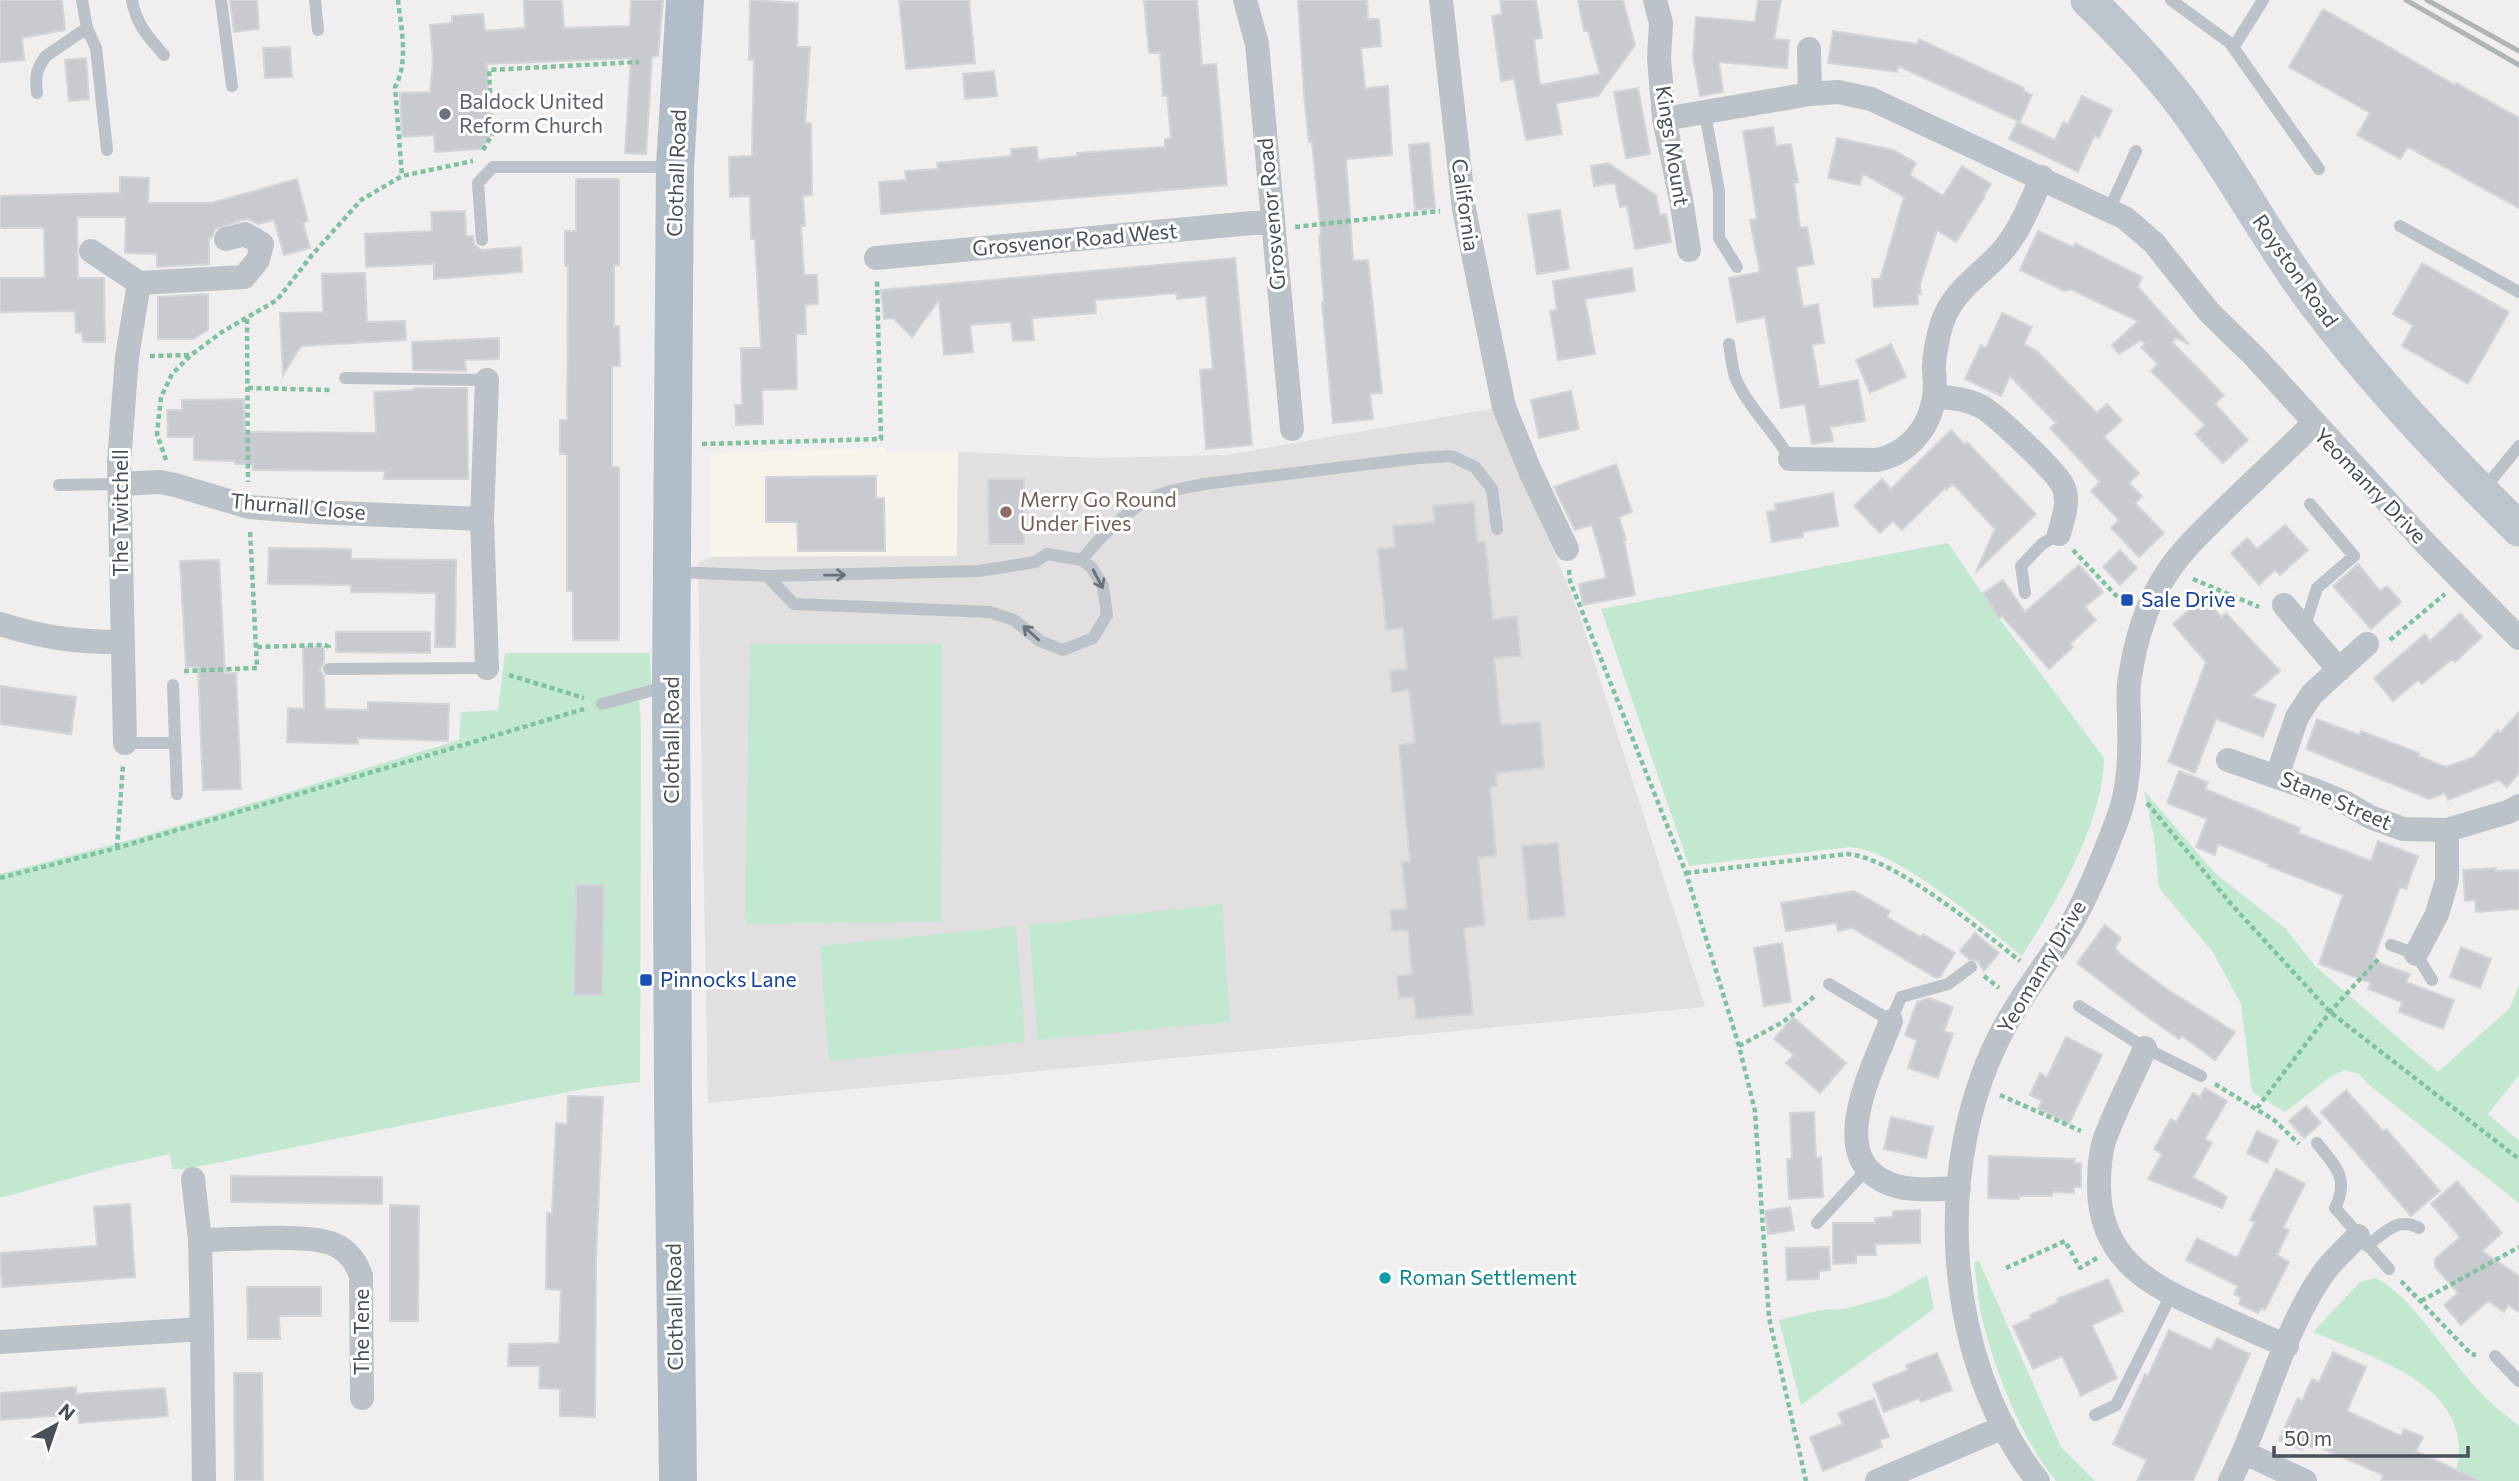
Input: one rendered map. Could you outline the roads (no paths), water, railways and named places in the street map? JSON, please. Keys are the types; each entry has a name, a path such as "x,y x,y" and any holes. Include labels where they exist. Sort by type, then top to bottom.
{"main road":[{"name":"Clothall Road","path":"678,1481 671,688 675,167 685,0"},
{"name":"Royston Road","path":"2088,0 2136,46 2185,106 2308,293 2353,353 2415,425 2519,529"}],"street":[{"name":"Grosvenor Road","path":"1245,0 1257,44 1292,429"},
{"name":"California","path":"1441,0 1464,209 1504,407 1567,549"},
{"name":"Kings Mount","path":"1655,0 1661,23 1659,58 1664,119 1689,250"},
{"path":"1809,49 1810,94"},
{"path":"1664,119 1810,94 1838,92 1871,99 2042,177 2138,227 2209,312 2255,357 2313,424"},
{"path":"1790,459 1888,458 1912,443 1931,412 1935,396 1937,344 1952,301 2011,240 2042,177"},
{"name":"Grosvenor Road West","path":"876,258 1273,225"},
{"path":"91,251 139,283 244,277 258,260 261,244 245,234 226,239"},
{"name":"The Twitchell","path":"125,743 118,484 127,357 139,283"},
{"path":"487,380 482,519 487,668"},
{"path":"1935,396 1965,400 1984,408 2058,478 2066,496 2059,534"},
{"name":"Yeomanry Drive","path":"2038,1481 2004,1427 1977,1368 1962,1304 1955,1247 1965,1138 1979,1086 2005,1025 2068,929 2118,820 2128,781 2129,680 2146,614 2161,583 2186,547 2313,424 2519,638"},
{"name":"Thurnall Close","path":"118,484 167,483 249,507 482,519"},
{"path":"2284,605 2339,670"},
{"path":"0,624 29,633 77,642 122,642"},
{"path":"2277,776 2297,717 2312,694 2367,644"},
{"name":"Stane Street","path":"2228,760 2346,803 2370,817 2403,829 2447,830 2508,812 2519,806"},
{"path":"2416,954 2437,914 2447,880 2447,830"},
{"path":"1891,1021 1858,1110 1854,1131 1855,1145 1868,1168 1888,1183 1899,1186 1959,1188"},
{"path":"2145,1048 2104,1142 2099,1168 2099,1193 2104,1221 2115,1246 2132,1268 2171,1295 2287,1346"},
{"path":"192,1179 201,1240 204,1481"},
{"name":"The Tene","path":"201,1240 321,1240 341,1247 350,1255 361,1276 362,1398"},
{"path":"2230,1481 2245,1452 2302,1310 2325,1272 2362,1241"},
{"path":"0,1342 201,1329"},
{"path":"1877,1481 2004,1427"},
{"path":"2245,1452 2305,1481"}],"lane":[{"path":"82,0 87,28 96,48 107,150"},
{"path":"132,0 135,18 141,29 164,55"},
{"path":"221,0 232,86"},
{"path":"315,0 318,30"},
{"path":"2171,0 2216,32 2233,48 2319,169"},
{"path":"2233,48 2263,0"},
{"path":"37,93 35,77 41,62 87,28"},
{"path":"1705,113 1719,191 1719,238 1738,267"},
{"path":"2109,210 2136,151"},
{"path":"482,240 478,183 494,167 675,167"},
{"path":"2400,226 2519,292"},
{"path":"1730,344 1734,373 1739,384 1756,413 1779,438 1790,459"},
{"path":"345,378 487,380"},
{"path":"2482,492 2519,446"},
{"path":"1082,561 1097,541 1130,513 1147,500 1171,491 1204,484 1419,458 1451,456 1475,467 1492,489 1497,529"},
{"path":"59,485 118,484"},
{"path":"2304,629 2317,588 2354,555 2310,504"},
{"path":"2025,593 2021,566 2042,544 2059,534"},
{"path":"672,572 767,576 979,571 1035,562 1047,554 1082,561 1092,568 1103,586 1107,615 1093,638 1063,650 1040,641 1014,620 990,612 794,604 767,576"},
{"path":"330,669 487,668"},
{"path":"173,685 177,794"},
{"path":"602,704 657,689 671,688"},
{"path":"125,743 175,743"},
{"path":"2391,945 2416,954 2432,980"},
{"path":"1829,984 1891,1021 1901,997 1948,984 1971,967"},
{"path":"2079,1006 2145,1048 2201,1076"},
{"path":"2317,1143 2337,1168 2341,1178 2342,1195 2335,1208 2389,1269"},
{"path":"1817,1223 1868,1168"},
{"path":"2362,1241 2395,1224 2410,1223 2419,1228"},
{"path":"2095,1415 2116,1405 2171,1295"},
{"path":"2495,1356 2519,1381"}],"railway":[{"path":"2406,0 2519,65"},
{"path":"2427,0 2519,51"}],"place":[{"name":"Baldock United Reform Church","path":"445,114"},
{"name":"Merry Go Round Under Fives","path":"1006,512"},
{"name":"Sale Drive","path":"2127,600"},
{"name":"Pinnocks Lane","path":"646,980"},
{"name":"Roman Settlement","path":"1385,1278"}]}
